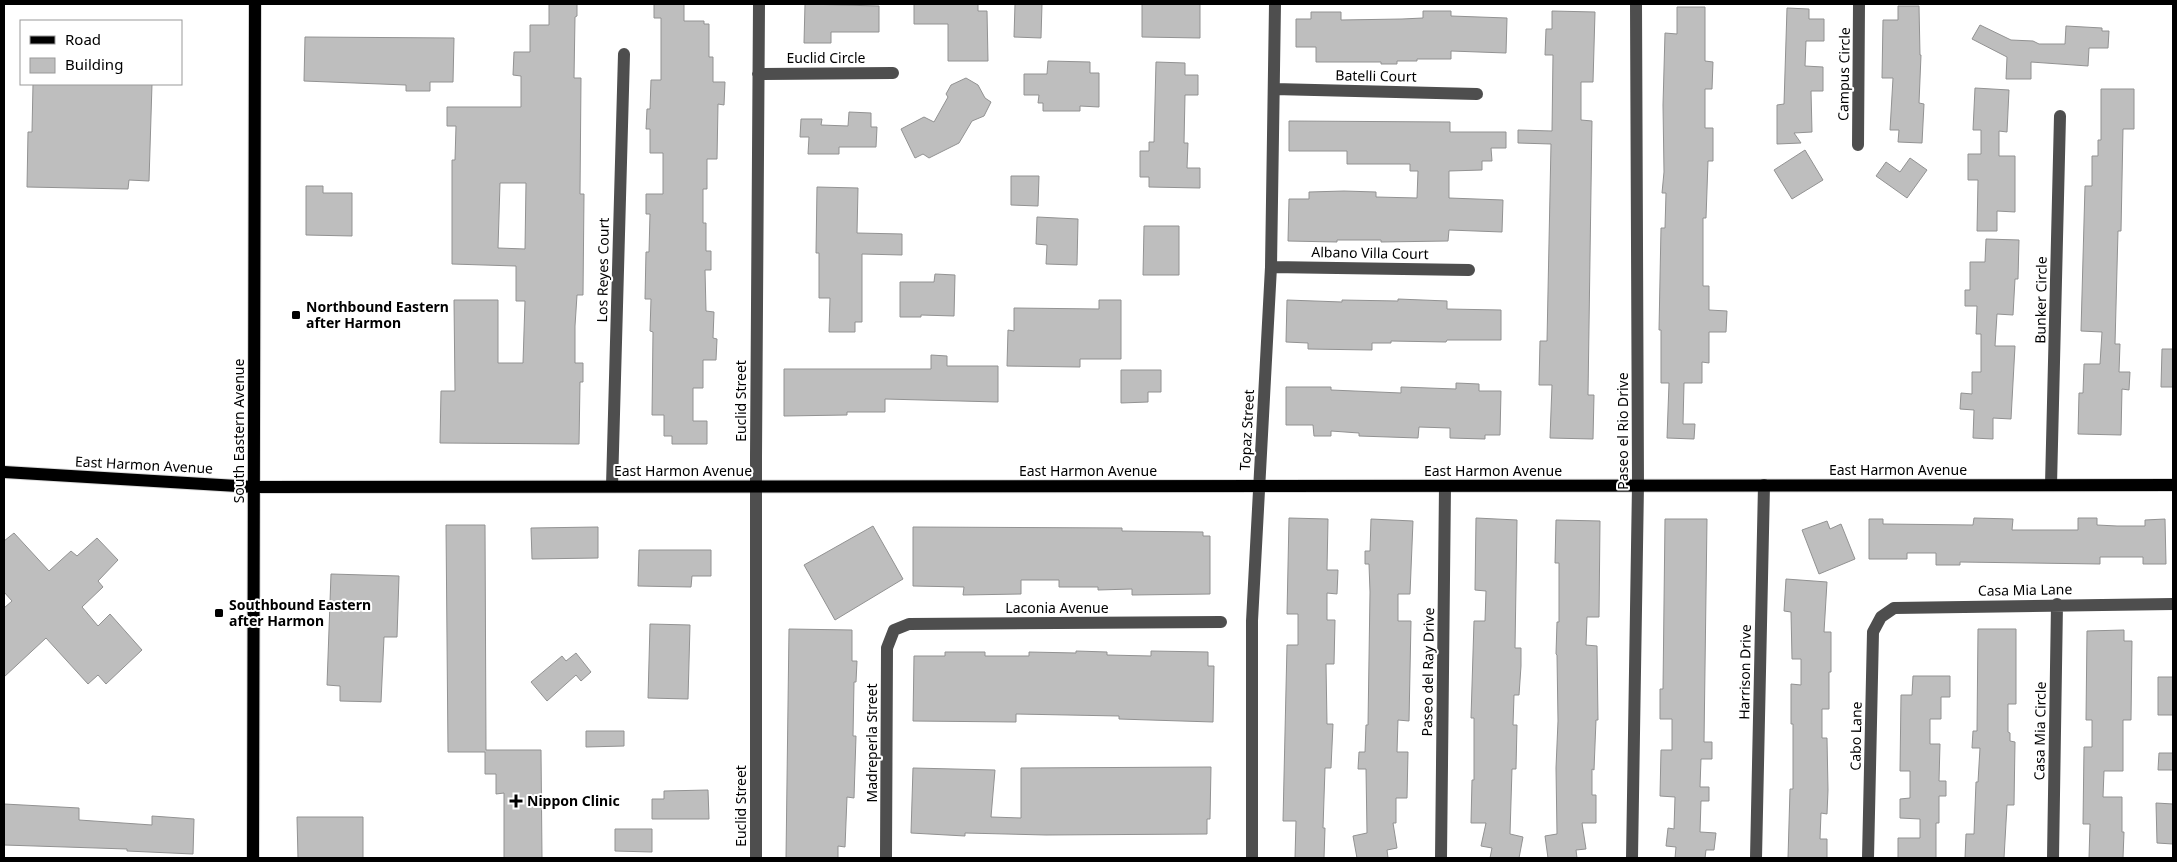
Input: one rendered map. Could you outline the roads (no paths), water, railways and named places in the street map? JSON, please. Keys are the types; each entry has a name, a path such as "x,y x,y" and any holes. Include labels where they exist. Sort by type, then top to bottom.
{"main road":[{"name":"South Eastern Avenue","path":"254,858 255,4"},
{"name":"East Harmon Avenue","path":"4,472 254,487 2173,485"}],"street":[{"name":"Euclid Street","path":"756,858 759,4"},
{"name":"Topaz Street","path":"1252,858 1252,621 1271,266 1275,4"},
{"name":"Paseo el Rio Drive","path":"1632,858 1638,486 1636,4"},
{"name":"Campus Circle","path":"1858,145 1860,4"},
{"name":"Los Reyes Court","path":"612,486 624,54"},
{"name":"Euclid Circle","path":"758,74 894,73"},
{"name":"Batelli Court","path":"1274,88 1477,94"},
{"name":"Bunker Circle","path":"2051,485 2060,116"},
{"name":"Albano Villa Court","path":"1271,266 1468,270"},
{"name":"Paseo del Ray Drive","path":"1441,858 1445,486"},
{"name":"Harrison Drive","path":"1756,858 1764,486"},
{"name":"Casa Mia Lane","path":"1880,617 1894,608 2057,604 2173,604"},
{"name":"Casa Mia Circle","path":"2053,858 2057,604"},
{"name":"Cabo Lane","path":"1868,858 1873,632 1880,617"},
{"name":"Laconia Avenue","path":"894,630 909,624 1221,622"},
{"name":"Madreperla Street","path":"886,858 887,648 894,630"}],"place":[{"name":"Northbound Eastern after Harmon","path":"296,315"},
{"name":"Southbound Eastern after Harmon","path":"219,613"},
{"name":"Nippon Clinic","path":"516,801"}]}
